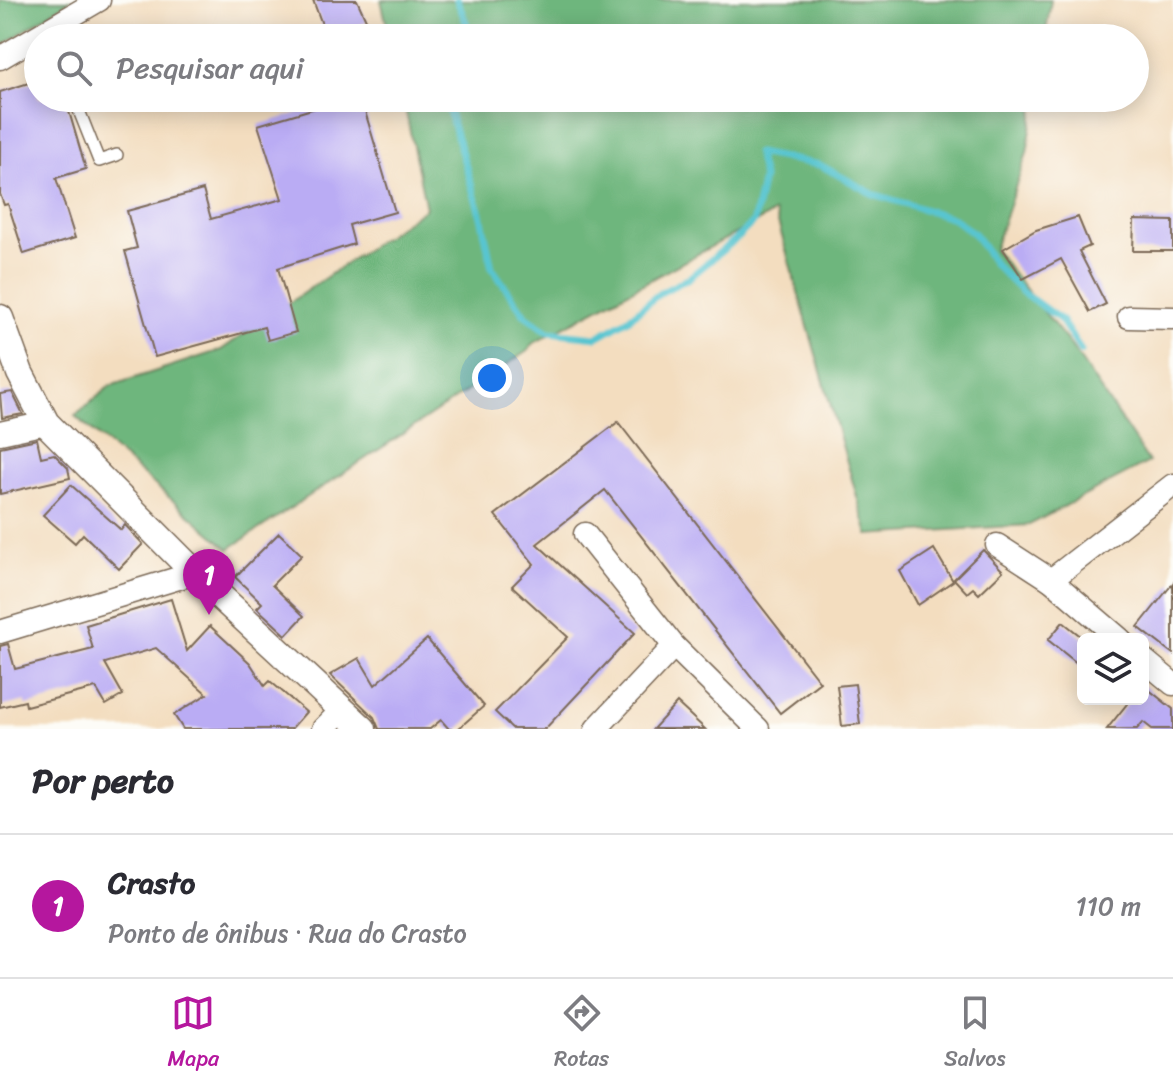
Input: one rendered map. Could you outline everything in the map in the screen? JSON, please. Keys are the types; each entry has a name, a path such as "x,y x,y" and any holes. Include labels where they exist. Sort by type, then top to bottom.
{"street":[{"path":"63,24 99,0"},
{"path":"0,58 24,46"},
{"path":"1129,317 1173,318"},
{"path":"0,318 20,373 46,423 195,573 363,729"},
{"path":"0,433 46,423"},
{"path":"1051,580 1173,485"},
{"path":"585,534 674,646 758,729"},
{"path":"997,545 1051,580 1113,633"},
{"path":"0,632 195,573"},
{"path":"596,729 674,646"},
{"path":"1149,664 1173,684"},
{"path":"323,729 342,710"}],"lane":[{"path":"80,112 99,161 117,155"}],"green space":[{"path":"0,0 70,0 34,24 24,24 24,31 0,47"},
{"path":"381,0 1051,0 1047,24 387,24"},
{"path":"406,112 1034,112 1027,153 994,249 1072,347 1149,462 1029,525 868,535 775,212 532,344 529,350 229,549 75,416 110,386 221,350 426,208"}],"building":[{"path":"313,0 357,0 367,22 362,24 322,24"},
{"path":"24,84 24,112 69,112 86,169 56,178 75,238 24,254 8,204 4,205 0,194 0,92"},
{"path":"302,112 365,112 395,212 349,225 354,244 278,268 296,332 268,340 264,327 155,357 125,251 137,248 127,211 203,190 211,219 282,199 258,125"},
{"path":"1078,217 1090,246 1079,251 1106,304 1090,312 1061,259 1023,279 1003,249 1036,230"},
{"path":"1134,220 1173,221 1173,251 1133,251"},
{"path":"12,392 23,414 2,418 0,394"},
{"path":"618,422 820,682 780,713 605,490 537,544 635,633 545,729 513,729 495,712 568,637 512,586 534,564 495,515"},
{"path":"37,439 41,457 54,454 68,468 70,478 0,494 0,447"},
{"path":"71,485 121,530 125,525 143,544 119,569 83,534 75,543 43,515"},
{"path":"279,533 302,555 272,585 304,616 286,635 257,608 262,603 235,577"},
{"path":"934,549 953,581 918,605 900,571"},
{"path":"983,550 1003,571 979,594 973,588 967,593 954,579"},
{"path":"1173,583 1173,654 1138,627"},
{"path":"171,599 187,651 210,626 250,663 265,686 270,681 306,712 291,729 183,729 174,715 207,694 156,648 105,663 123,695 106,705 96,688 26,706 25,701 0,707 0,646 8,644 15,669 93,649 86,625"},
{"path":"1063,622 1077,633 1077,663 1048,640"},
{"path":"427,639 484,706 458,729 449,729 441,720 430,729 379,729 374,717 330,675 359,658 375,685"},
{"path":"855,684 860,724 842,726 837,686"},
{"path":"1149,690 1173,709 1173,729 1152,729 1143,722 1137,729 1107,729 1126,705 1149,705"},
{"path":"677,703 705,729 653,729"}],"waterway":[{"path":"457,0 467,24"},
{"path":"449,112 482,220 492,268 525,315 549,332 597,337 627,320 660,293 689,278 736,239 754,221 763,178 757,153 820,165 873,194 953,218 974,234 996,266 1022,292 1061,320 1081,351"}],"place":[{"name":"Crasto","path":"209,615"}]}
